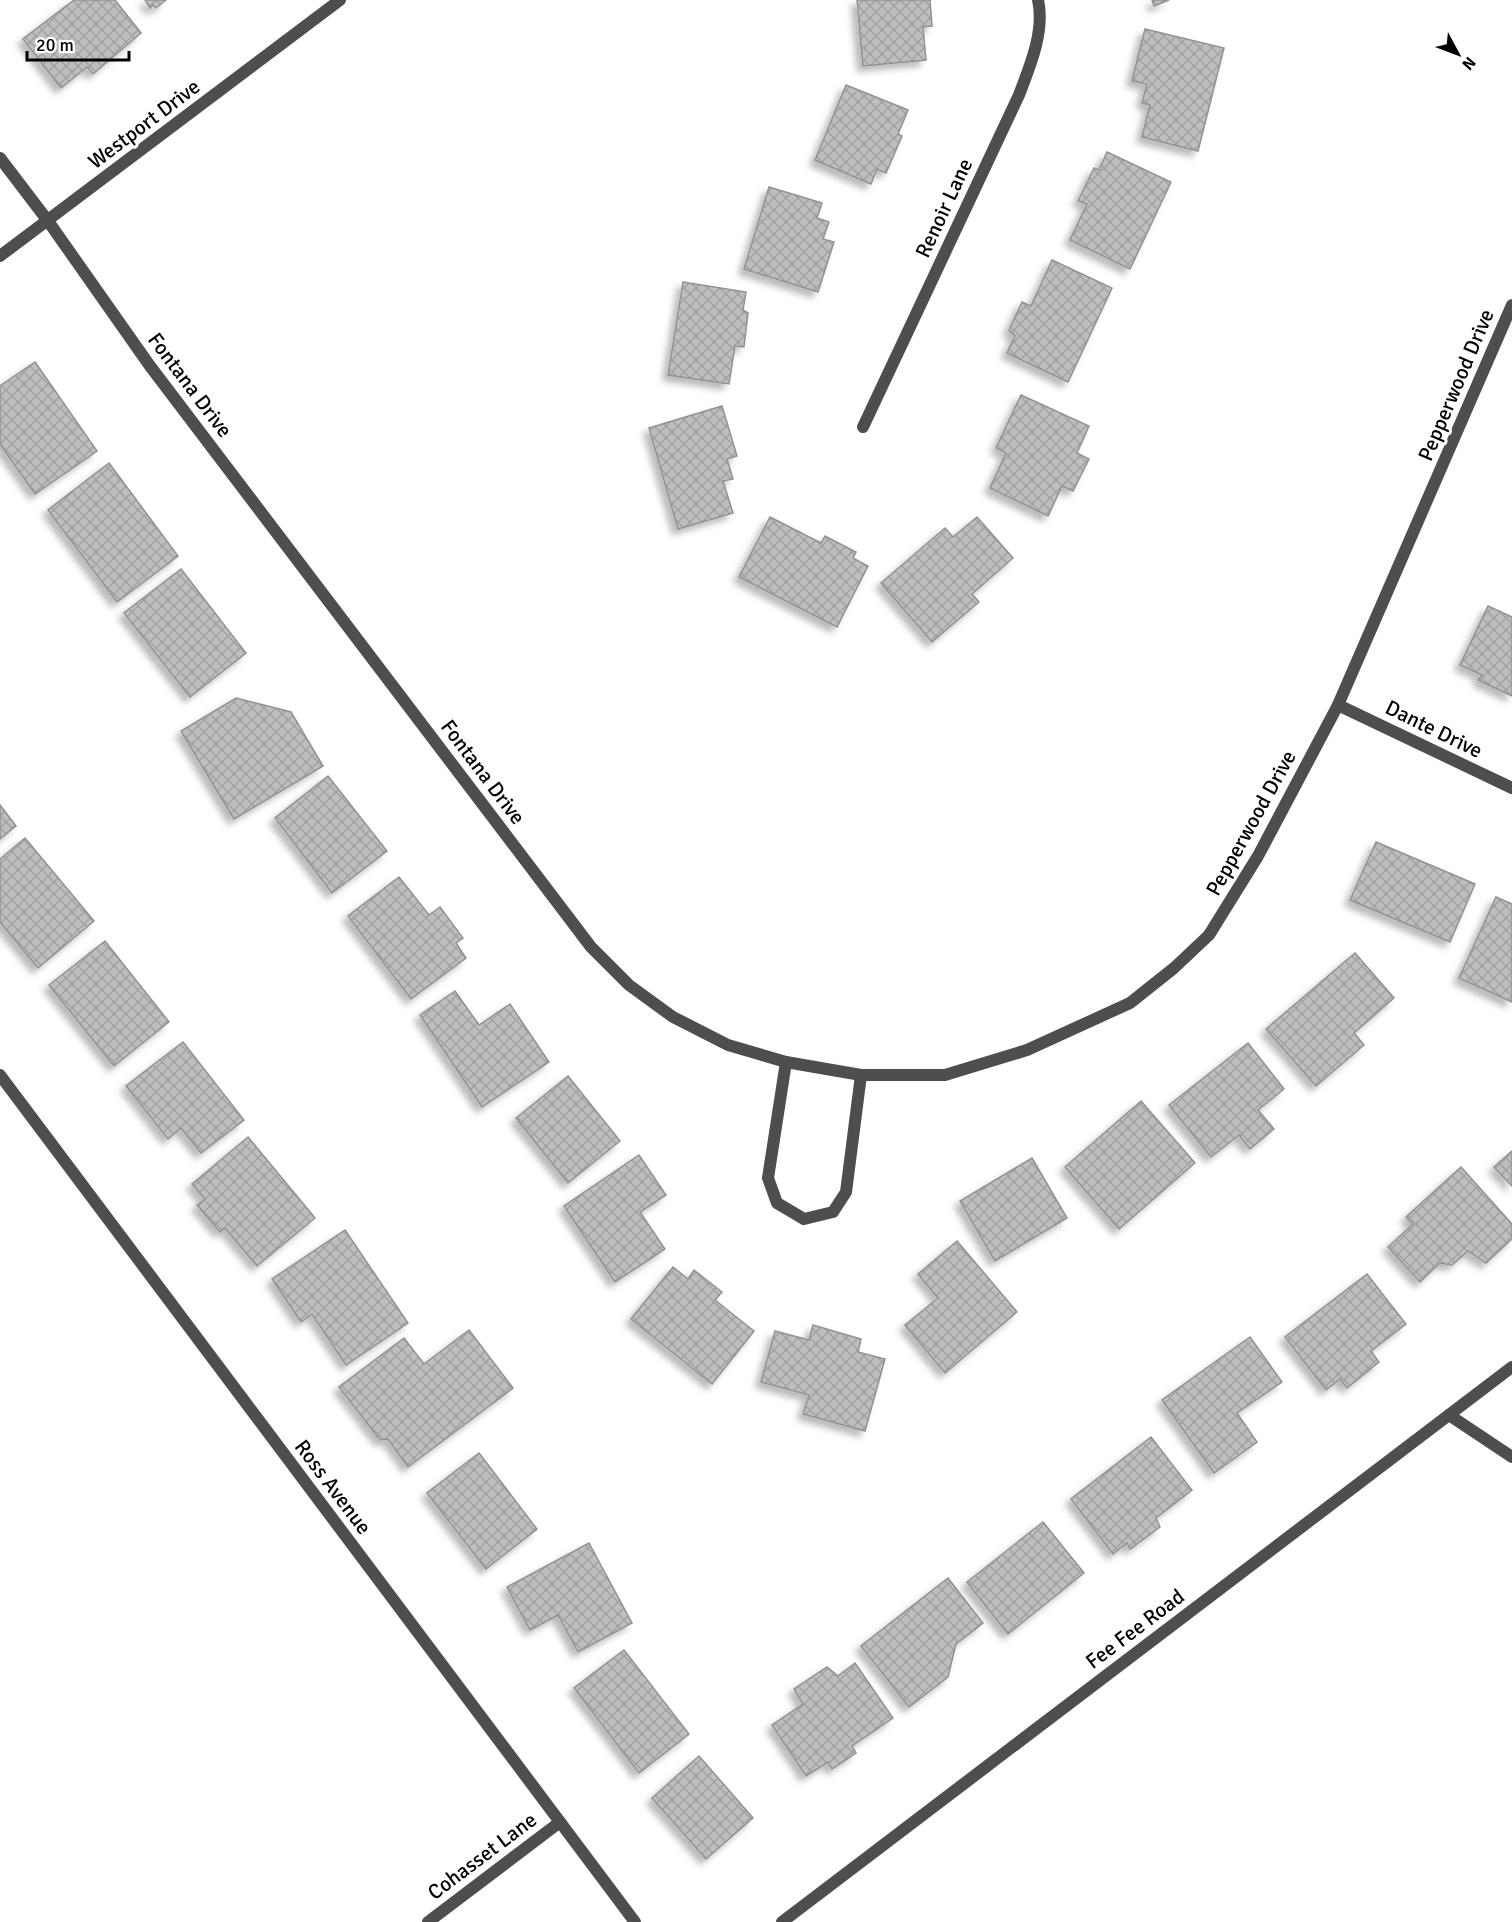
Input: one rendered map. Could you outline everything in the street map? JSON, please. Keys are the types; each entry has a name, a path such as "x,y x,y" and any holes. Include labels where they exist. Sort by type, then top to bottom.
{"street":[{"name":"Westport Drive","path":"0,256 340,0"},
{"name":"Renoir Lane","path":"863,427 1019,95 1035,44 1041,15 1038,0"},
{"name":"Fontana Drive","path":"0,158 158,375 591,948 629,985 673,1017 728,1045 786,1062"},
{"name":"Pepperwood Drive","path":"786,1062 861,1075 945,1076 1027,1050 1130,1003 1168,973 1209,935 1258,856 1338,705 1512,306"},
{"name":"Dante Drive","path":"1338,705 1512,788"},
{"path":"786,1062 768,1178 777,1203 804,1219 833,1212 846,1192 861,1075"},
{"name":"Ross Avenue","path":"0,1075 635,1922"},
{"name":"Fee Fee Road","path":"782,1922 791,1918 1512,1367"},
{"path":"1449,1415 1512,1456"},
{"name":"Cohasset Lane","path":"428,1922 560,1822"}],"building":[{"path":"74,0 115,0 141,33 93,74 87,67 61,88 23,39"},
{"path":"145,0 166,0 156,8 153,5 150,8"},
{"path":"857,0 930,0 932,26 923,27 926,60 863,66"},
{"path":"1152,0 1169,0 1154,6"},
{"path":"1145,29 1224,48 1198,151 1142,137 1150,105 1142,103 1147,84 1132,81"},
{"path":"846,85 908,110 898,134 902,136 886,173 877,169 871,184 815,160"},
{"path":"1107,152 1171,182 1130,269 1070,240 1087,204 1078,201 1094,168 1099,170"},
{"path":"769,187 822,203 817,218 829,222 823,239 834,242 818,292 744,269"},
{"path":"1052,260 1112,288 1068,382 1007,353 1015,336 1009,330 1022,302 1031,306"},
{"path":"683,282 746,292 743,310 748,313 744,347 735,346 729,384 668,375"},
{"path":"35,362 97,451 35,494 0,444 0,386"},
{"path":"1021,395 1089,426 1077,453 1089,459 1073,491 1062,486 1048,516 990,488 1006,453 996,448"},
{"path":"722,406 737,456 727,459 733,479 723,481 733,513 678,529 649,428"},
{"path":"109,463 178,556 117,602 48,510"},
{"path":"770,517 821,543 825,536 856,552 853,558 868,566 837,627 739,577"},
{"path":"977,517 1013,558 972,594 979,602 932,642 881,583 945,528 953,537"},
{"path":"181,569 246,653 190,697 124,613"},
{"path":"1488,606 1512,617 1512,696 1478,680 1482,675 1460,665"},
{"path":"236,698 291,712 323,766 234,819 181,731"},
{"path":"328,776 387,851 332,893 275,818"},
{"path":"0,805 16,826 0,839"},
{"path":"25,838 94,921 38,968 0,922 0,859"},
{"path":"1376,842 1475,884 1450,942 1350,900"},
{"path":"399,877 429,915 440,907 463,938 456,943 466,958 411,999 348,916"},
{"path":"1496,897 1512,904 1512,1002 1459,978"},
{"path":"105,941 169,1022 114,1066 49,985"},
{"path":"1355,953 1394,998 1354,1033 1364,1045 1316,1086 1266,1029"},
{"path":"455,991 479,1025 510,1004 549,1062 482,1107 420,1015"},
{"path":"183,1042 244,1120 201,1153 181,1128 168,1139 126,1086"},
{"path":"1248,1043 1284,1089 1258,1110 1274,1129 1250,1149 1239,1135 1211,1157 1169,1105"},
{"path":"568,1076 620,1141 568,1183 516,1118"},
{"path":"1141,1101 1195,1163 1119,1229 1065,1167"},
{"path":"248,1137 315,1218 257,1266 225,1228 220,1232 197,1205 205,1199 192,1184"},
{"path":"1512,1151 1512,1186 1494,1167"},
{"path":"639,1155 666,1195 640,1212 665,1249 615,1282 564,1206"},
{"path":"1032,1158 1067,1218 995,1261 960,1201"},
{"path":"1461,1167 1512,1224 1512,1239 1486,1263 1468,1251 1452,1265 1440,1263 1420,1282 1388,1247 1413,1224 1406,1217"},
{"path":"345,1230 408,1323 346,1365 312,1314 301,1322 272,1279"},
{"path":"957,1241 1017,1312 945,1373 905,1325 938,1298 918,1274"},
{"path":"673,1267 688,1279 694,1270 722,1292 715,1300 754,1331 712,1384 631,1319"},
{"path":"1367,1274 1406,1324 1371,1351 1379,1362 1347,1388 1340,1379 1326,1390 1285,1337"},
{"path":"813,1325 861,1339 858,1352 885,1359 865,1431 803,1414 809,1395 761,1382 775,1331 809,1340"},
{"path":"469,1330 513,1388 408,1467 388,1439 380,1440 339,1387 404,1338 424,1364"},
{"path":"1250,1337 1282,1382 1237,1413 1257,1442 1214,1473 1162,1400"},
{"path":"1151,1437 1192,1490 1156,1518 1160,1527 1130,1549 1127,1543 1113,1554 1071,1499"},
{"path":"479,1453 537,1529 486,1569 427,1493"},
{"path":"1043,1522 1084,1573 1008,1634 967,1582"},
{"path":"589,1543 632,1623 578,1652 558,1615 530,1630 507,1587"},
{"path":"948,1578 983,1623 956,1644 948,1677 909,1707 861,1646"},
{"path":"624,1650 689,1734 639,1773 574,1688"},
{"path":"855,1663 893,1718 852,1746 856,1753 832,1769 828,1762 806,1776 772,1725 803,1704 794,1689 827,1667 838,1676"},
{"path":"699,1756 753,1818 706,1859 652,1798"}]}
